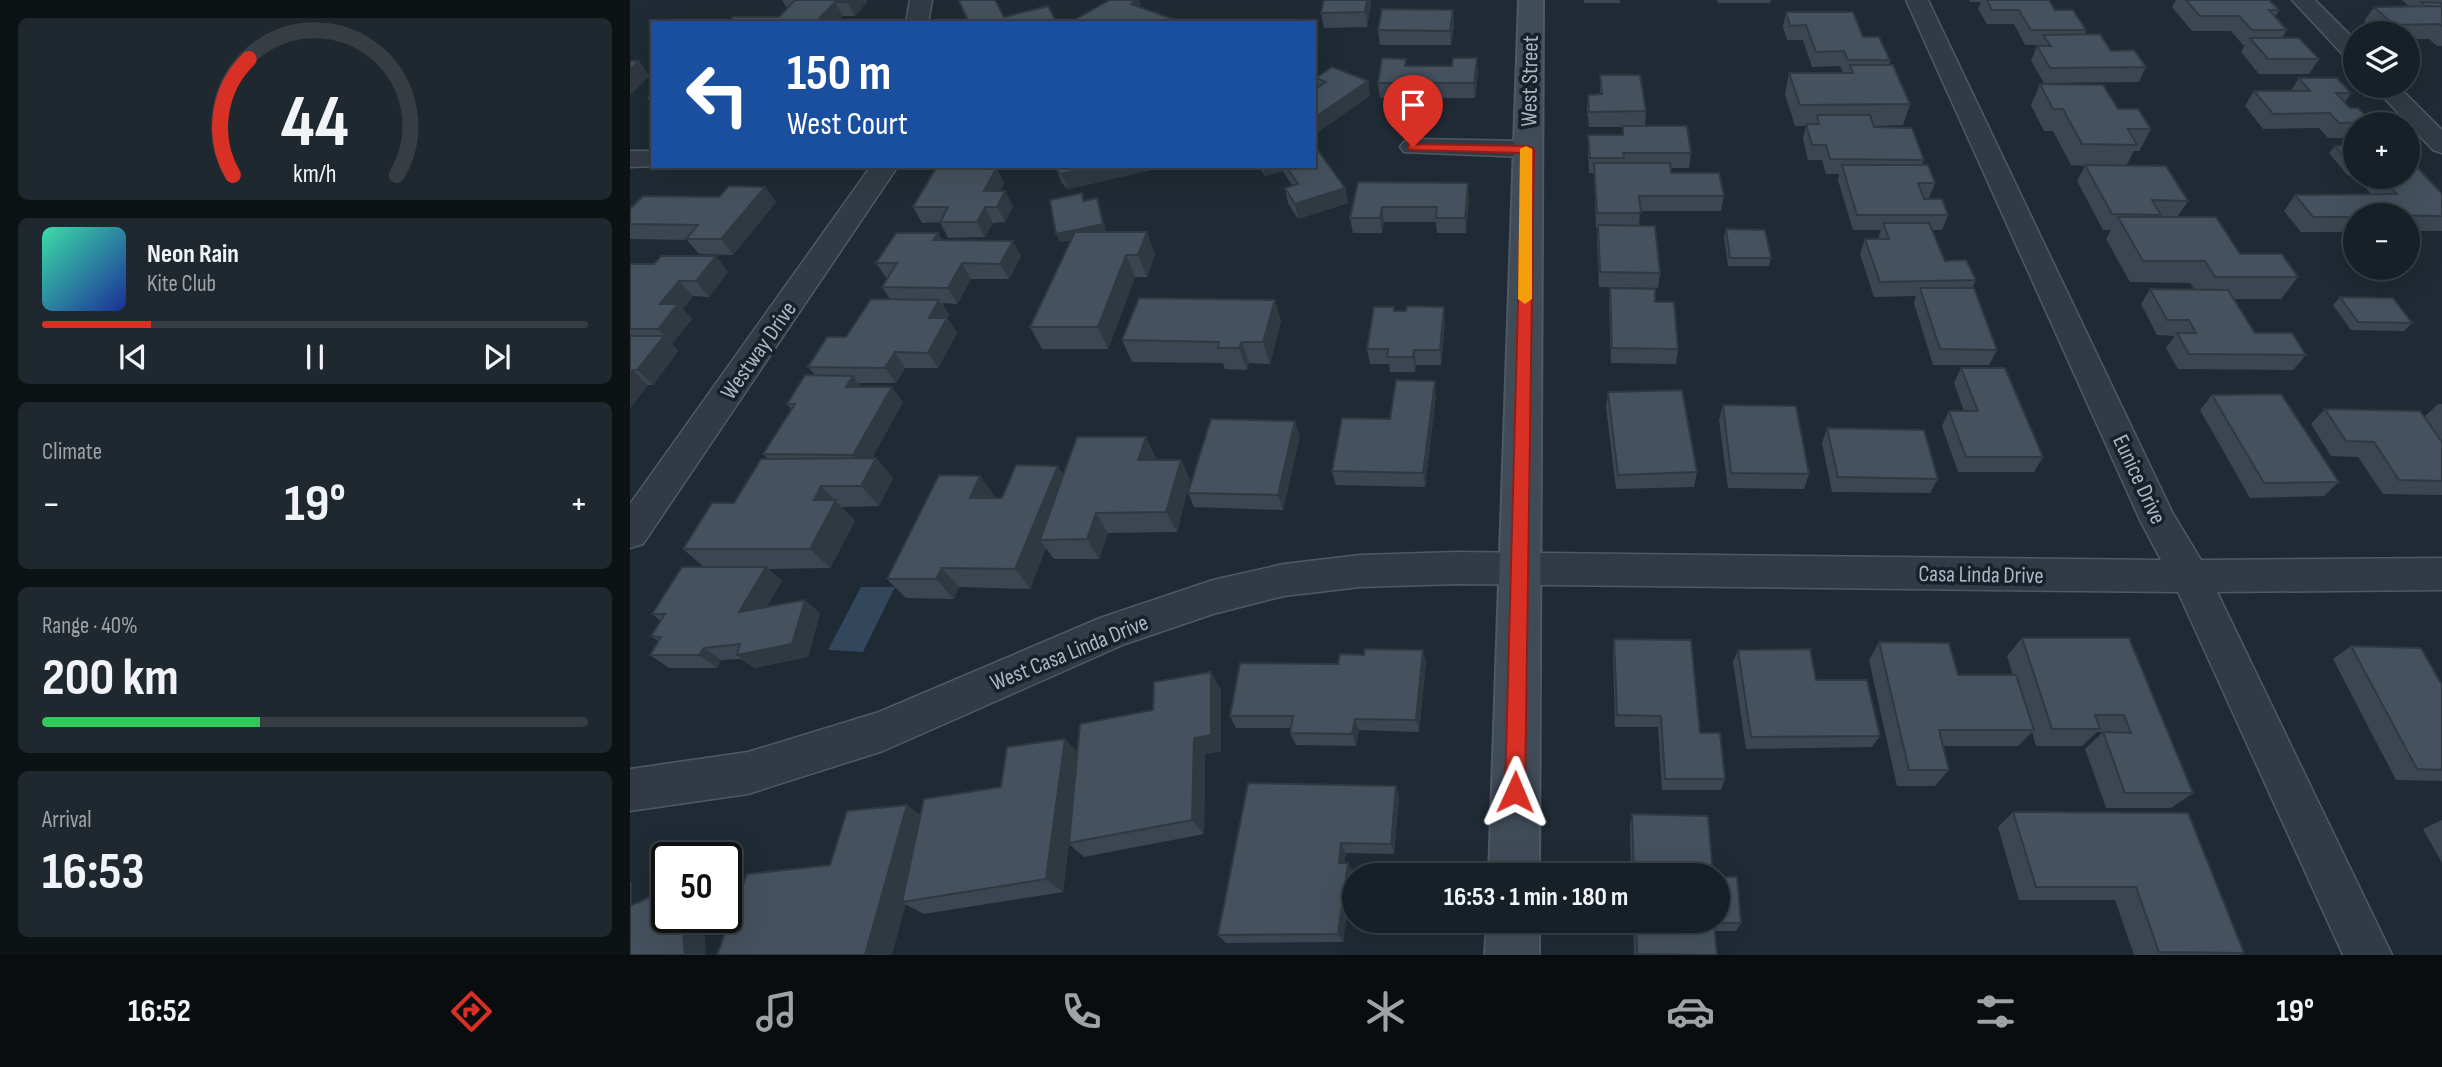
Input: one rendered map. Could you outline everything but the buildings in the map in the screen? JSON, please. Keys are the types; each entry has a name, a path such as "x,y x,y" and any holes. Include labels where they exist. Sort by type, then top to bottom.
{"main road":[{"name":"West Street","path":"1514,863 1531,0"},
{"path":"1512,955 1513,933"}],"street":[{"path":"917,21 921,0"},
{"name":"Eunice Drive","path":"1917,0 2158,520 2190,576 2368,955"},
{"path":"2303,0 2343,42"},
{"path":"2397,98 2442,145"},
{"path":"1413,147 1528,149"},
{"path":"630,159 651,159"},
{"name":"Westway Drive","path":"630,533 884,168"},
{"name":"Casa Linda Drive","path":"1520,569 2190,576 2442,574"},
{"name":"West Casa Linda Drive","path":"630,790 748,773 883,731 1114,630 1213,597 1284,580 1360,571 1520,569"}],"water":[{"path":"861,587 895,587 863,652 828,650"}],"slow traffic":[{"path":"1525,299 1526,149"}],"route":[{"path":"1413,147 1528,149 1515,792"}]}
